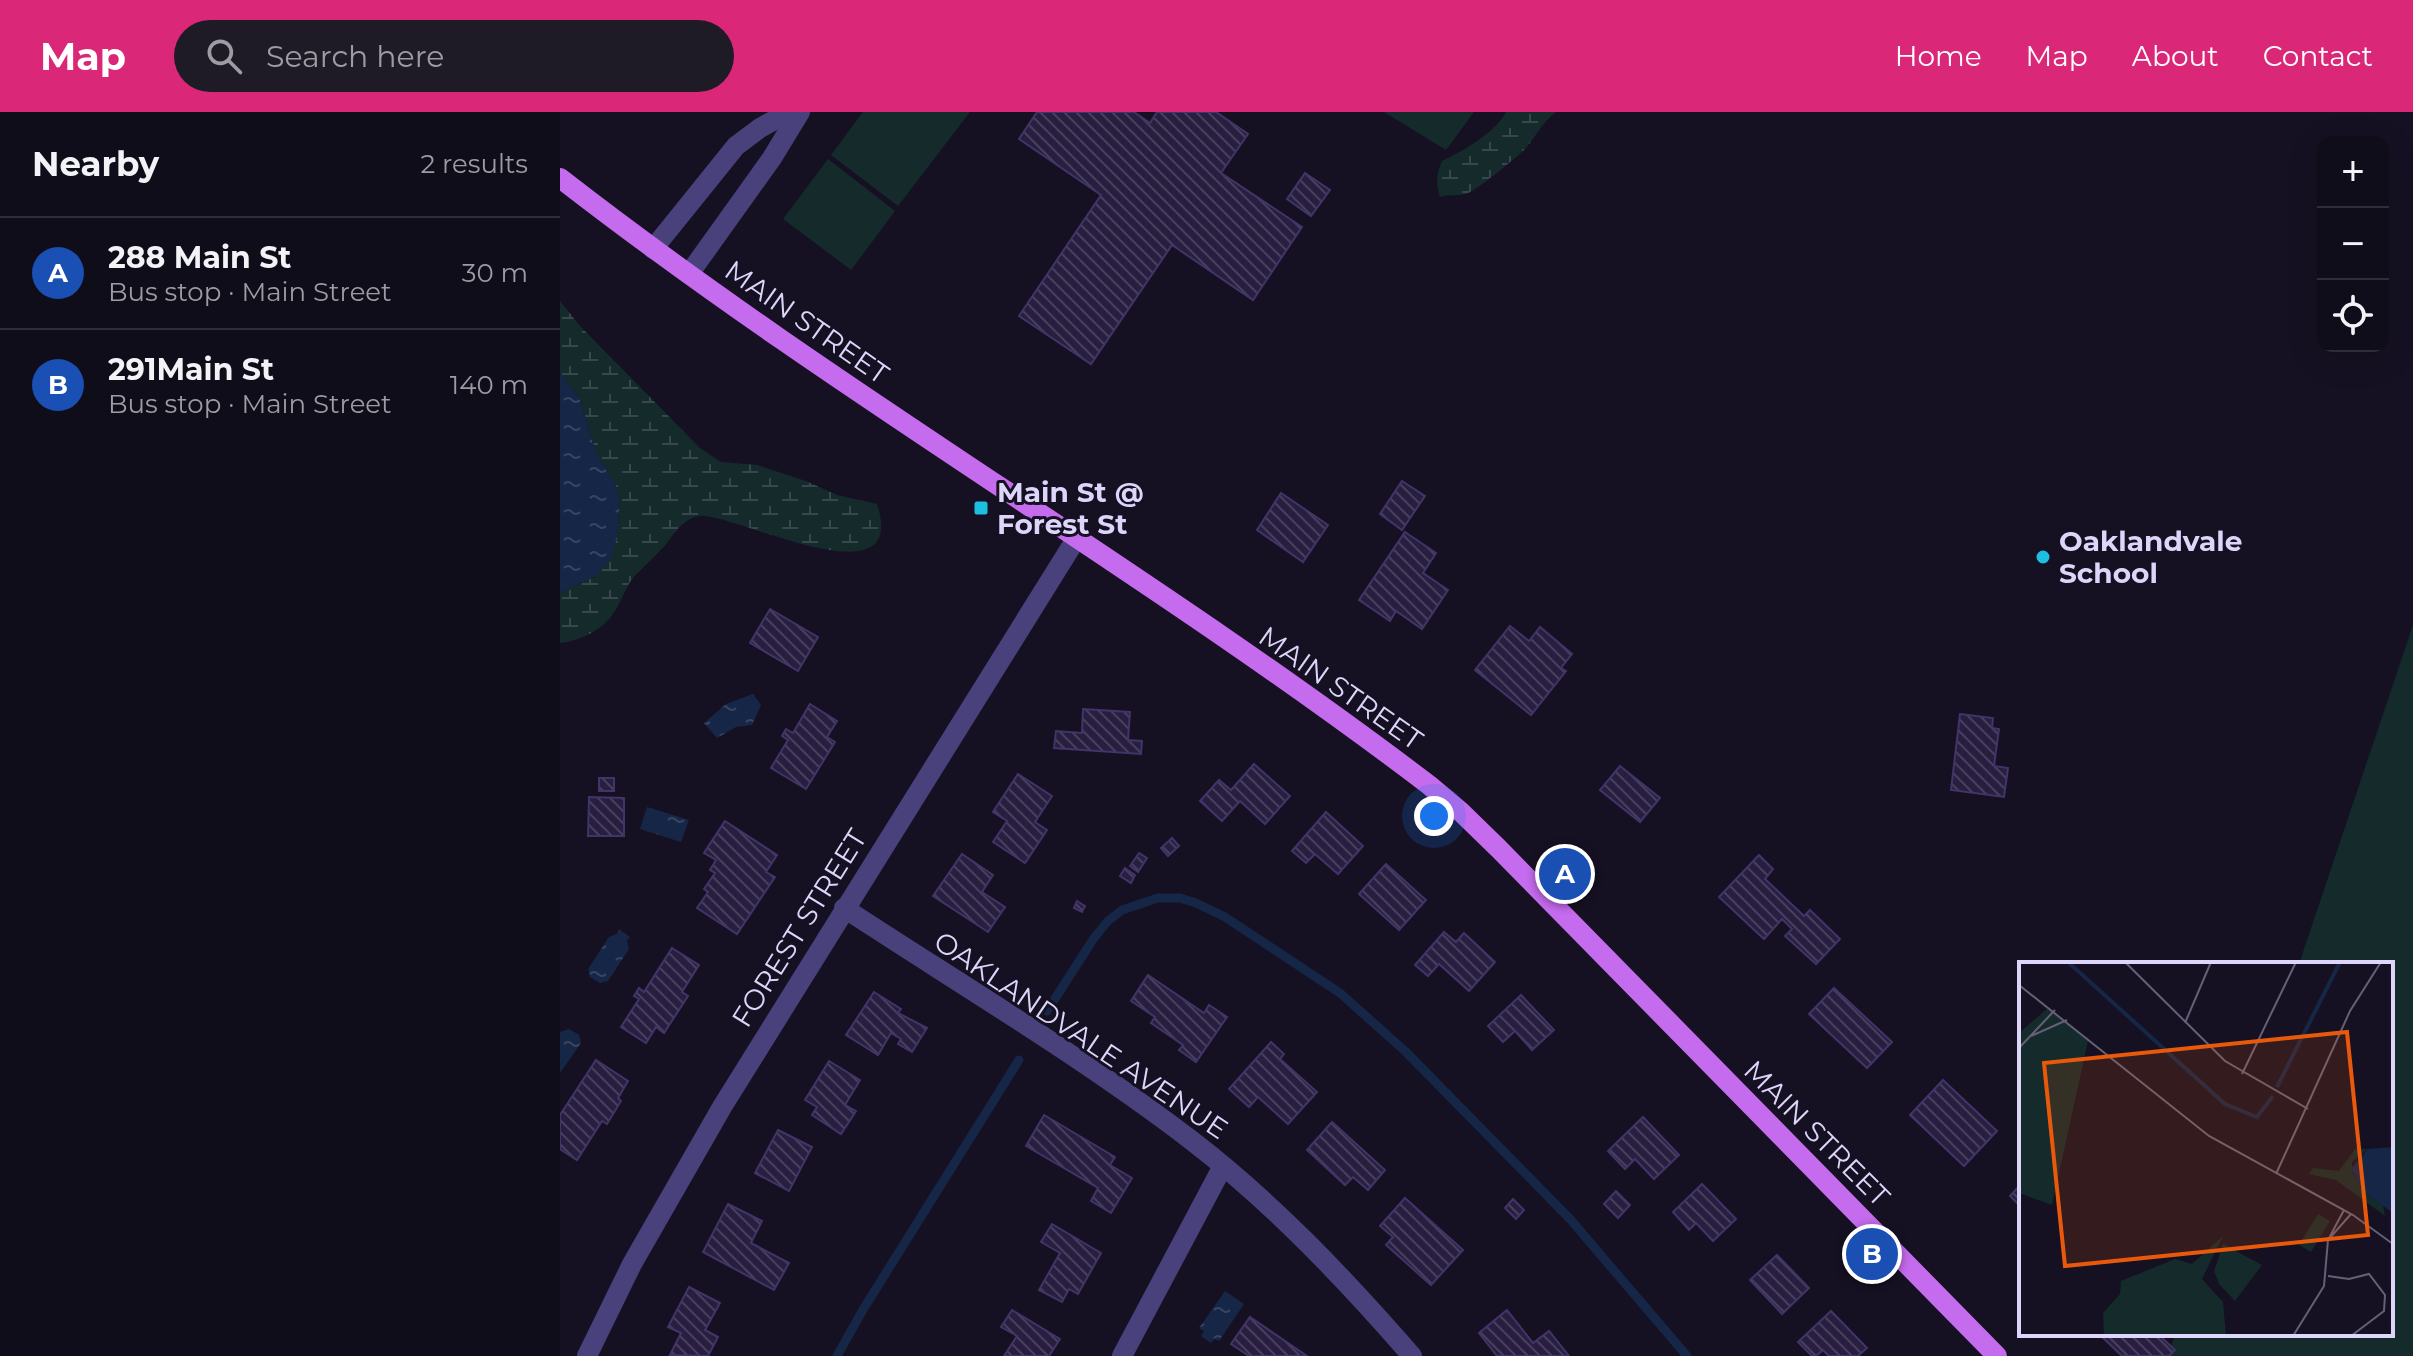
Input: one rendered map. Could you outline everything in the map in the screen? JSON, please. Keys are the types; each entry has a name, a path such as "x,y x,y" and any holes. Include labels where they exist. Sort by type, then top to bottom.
{"main road":[{"name":"MAIN STREET","path":"560,178 653,249 844,383 1381,750 1461,812 1997,1356"}],"street":[{"path":"653,249 736,146 789,112"},
{"path":"689,274 772,158 800,112"},
{"name":"FOREST STREET","path":"587,1356 632,1264 672,1193 844,908 1076,539"},
{"name":"OAKLANDVALE AVENUE","path":"844,908 1077,1059 1223,1166 1317,1253 1412,1356"},
{"path":"1122,1356 1223,1166"}],"green space":[{"path":"863,112 970,112 898,206 831,155"},
{"path":"1384,112 1474,112 1446,150"},
{"path":"1506,112 1556,112 1523,151 1471,192 1440,197 1437,179 1442,161 1487,134"},
{"path":"828,159 895,211 851,270 783,219"},
{"path":"560,301 580,326 700,448 721,462 757,465 837,495 877,504 880,534 868,548 843,551 812,546 716,518 698,516 680,526 633,578 615,611 602,626 575,640 560,643 560,593 596,576 617,538 620,500 616,486 595,450 580,399 560,372"},
{"path":"2413,625 2413,1356 2168,1356 2174,1336 2393,1336 2393,962 2300,962"}],"water":[{"path":"560,372 580,399 595,450 616,486 620,500 617,539 610,560 596,576 560,593"},
{"path":"753,694 761,705 752,725 736,727 717,738 704,723 726,704"},
{"path":"647,807 689,820 681,842 640,829"},
{"path":"619,930 630,937 627,941 629,949 608,981 600,983 590,977 588,969 609,937"},
{"path":"569,1029 579,1035 581,1043 560,1073 560,1032"},
{"path":"1225,1291 1244,1304 1219,1341 1215,1339 1211,1343 1201,1336 1204,1331 1199,1328"}],"building":[{"path":"1037,112 1134,112 1150,123 1157,112 1216,112 1248,134 1221,173 1302,227 1253,300 1172,245 1091,364 1019,316 1101,195 1019,139"},
{"path":"1305,173 1330,190 1311,216 1287,199"},
{"path":"1402,481 1425,496 1402,530 1380,514"},
{"path":"1281,493 1328,525 1303,562 1257,530"},
{"path":"1405,532 1436,553 1423,573 1448,590 1422,629 1396,611 1390,621 1359,600"},
{"path":"770,609 818,637 798,671 750,643"},
{"path":"1510,626 1529,641 1540,627 1572,654 1561,668 1566,671 1531,715 1475,670"},
{"path":"810,704 837,721 827,737 835,742 806,789 771,768 788,740 782,736 786,729 793,733"},
{"path":"1083,709 1130,712 1128,740 1142,741 1141,754 1054,748 1056,731 1082,733"},
{"path":"1960,714 1993,718 1992,728 1999,729 1994,766 2008,768 2004,797 1951,790"},
{"path":"1254,764 1290,796 1265,824 1240,801 1222,821 1200,801 1219,780 1231,790"},
{"path":"1620,766 1660,798 1640,822 1600,790"},
{"path":"1018,774 1052,796 1035,822 1047,830 1025,863 993,842 1007,821 993,812"},
{"path":"599,778 614,778 614,791 599,791"},
{"path":"589,797 624,798 624,836 588,836"},
{"path":"1326,812 1363,846 1338,874 1315,854 1306,863 1292,851"},
{"path":"725,821 777,855 766,872 775,877 737,934 697,908 708,892 704,889 715,873 710,870 716,860 704,853"},
{"path":"1172,838 1179,846 1168,856 1161,848"},
{"path":"1139,853 1147,858 1138,872 1130,866"},
{"path":"962,854 993,875 982,892 1005,907 988,932 933,896"},
{"path":"1759,855 1773,869 1765,879 1804,916 1810,910 1840,939 1816,964 1785,936 1792,929 1782,919 1764,939 1719,897"},
{"path":"1386,864 1426,900 1399,930 1359,894"},
{"path":"1125,868 1135,875 1131,883 1120,876"},
{"path":"1077,901 1085,906 1082,912 1074,908"},
{"path":"1444,932 1456,942 1464,933 1495,962 1469,991 1439,964 1428,976 1415,965"},
{"path":"672,948 699,965 682,992 688,996 664,1033 656,1027 646,1043 621,1027 639,999 634,996 639,988 644,992"},
{"path":"1148,975 1204,1013 1209,1005 1227,1017 1196,1062 1179,1050 1183,1045 1151,1023 1155,1017 1131,1001"},
{"path":"1834,988 1892,1042 1867,1068 1809,1014"},
{"path":"874,992 901,1009 898,1013 927,1028 912,1052 898,1044 901,1039 891,1033 878,1055 846,1035"},
{"path":"1521,995 1554,1030 1532,1050 1515,1031 1503,1042 1488,1026"},
{"path":"1271,1042 1284,1054 1280,1059 1317,1092 1288,1124 1258,1097 1249,1107 1229,1089"},
{"path":"596,1060 628,1081 618,1098 621,1101 607,1124 602,1121 577,1160 560,1149 560,1115"},
{"path":"829,1061 860,1080 845,1105 856,1111 841,1134 812,1115 817,1107 805,1100"},
{"path":"1943,1080 1997,1131 1964,1166 1910,1115"},
{"path":"1044,1115 1115,1157 1110,1165 1132,1178 1111,1213 1091,1201 1098,1188 1026,1146"},
{"path":"1643,1117 1679,1155 1654,1179 1635,1159 1625,1169 1608,1151"},
{"path":"1332,1122 1385,1170 1368,1190 1353,1177 1345,1185 1307,1150"},
{"path":"778,1130 812,1147 789,1191 755,1173"},
{"path":"1702,1184 1736,1219 1713,1241 1696,1223 1689,1230 1673,1212"},
{"path":"2019,1186 2019,1205 2010,1196"},
{"path":"1616,1191 1630,1205 1618,1218 1604,1204"},
{"path":"1405,1198 1463,1250 1431,1285 1386,1245 1393,1237 1380,1226"},
{"path":"1513,1199 1524,1210 1516,1219 1505,1208"},
{"path":"728,1204 762,1221 751,1243 789,1263 774,1290 703,1252"},
{"path":"1052,1224 1101,1253 1078,1294 1069,1289 1062,1302 1039,1290 1060,1253 1041,1242"},
{"path":"1777,1255 1809,1288 1782,1314 1750,1280"},
{"path":"689,1287 720,1303 705,1330 718,1337 708,1356 670,1355 681,1333 668,1327"},
{"path":"1012,1310 1060,1339 1049,1356 1004,1356 1017,1336 1001,1327"},
{"path":"1507,1310 1533,1343 1549,1331 1569,1356 1497,1356 1479,1333"},
{"path":"1831,1311 1867,1348 1858,1356 1829,1356 1823,1350 1812,1356 1798,1342"},
{"path":"1250,1317 1307,1356 1249,1356 1231,1344"},
{"path":"2101,1336 2160,1336 2175,1350 2169,1356 2122,1356"}],"waterway":[{"path":"1047,1011 1094,938 1122,910 1158,898 1180,898 1225,917 1340,993 1405,1051 1570,1219 1687,1356"},
{"path":"837,1356 1019,1060"}],"place":[{"name":"Main St @ Forest St","path":"981,508"},
{"name":"Oaklandvale School","path":"2043,557"},
{"name":"288 Main St","path":"1565,874"},
{"name":"291Main St","path":"1872,1254"}]}
